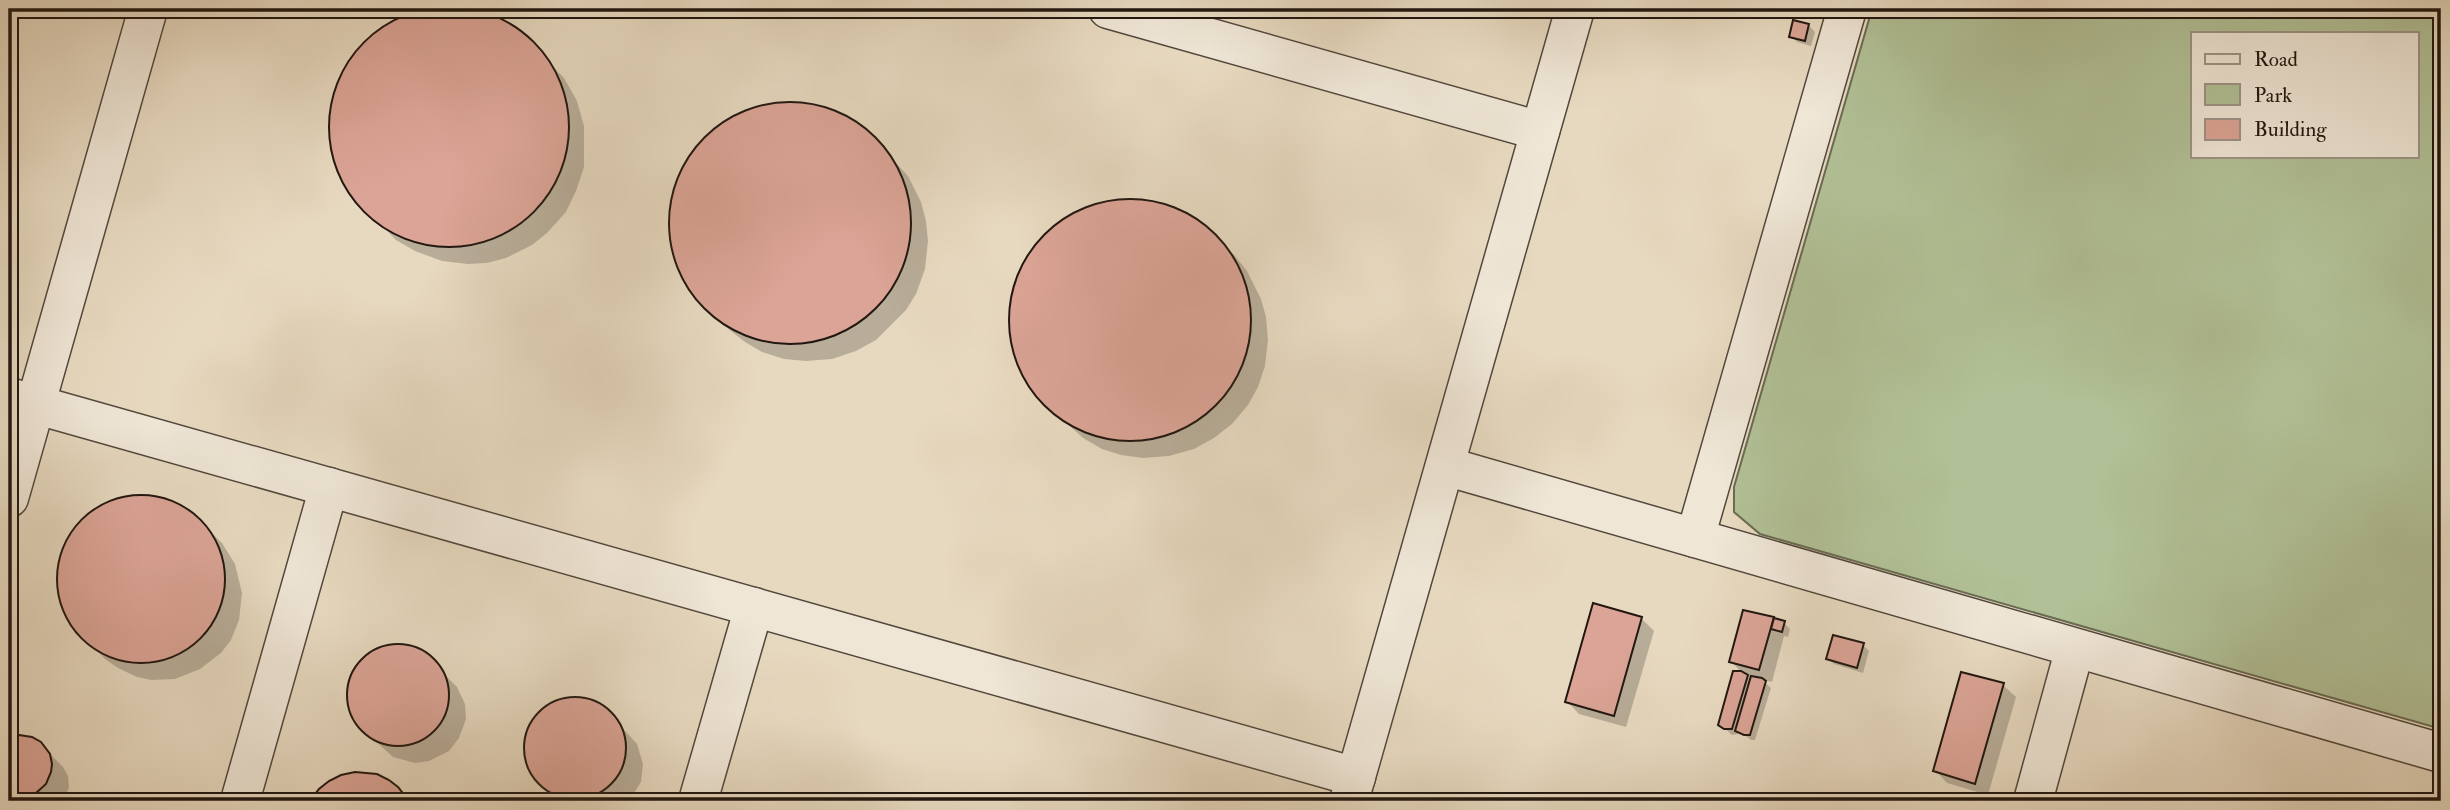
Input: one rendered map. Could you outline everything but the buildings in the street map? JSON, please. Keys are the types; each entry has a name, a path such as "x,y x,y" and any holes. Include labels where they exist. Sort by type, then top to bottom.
{"lane":[{"path":"9,498 22,401 148,9"},
{"path":"1108,9 1540,131"},
{"path":"22,401 754,607 1353,789 1575,9"},
{"path":"1695,538 1847,9"},
{"path":"1445,466 2441,753"},
{"path":"240,801 329,487"},
{"path":"698,801 754,607"},
{"path":"2033,801 2076,648"}],"green space":[{"path":"1872,9 2441,9 2441,729 1760,534 1734,512 1734,487"}]}
